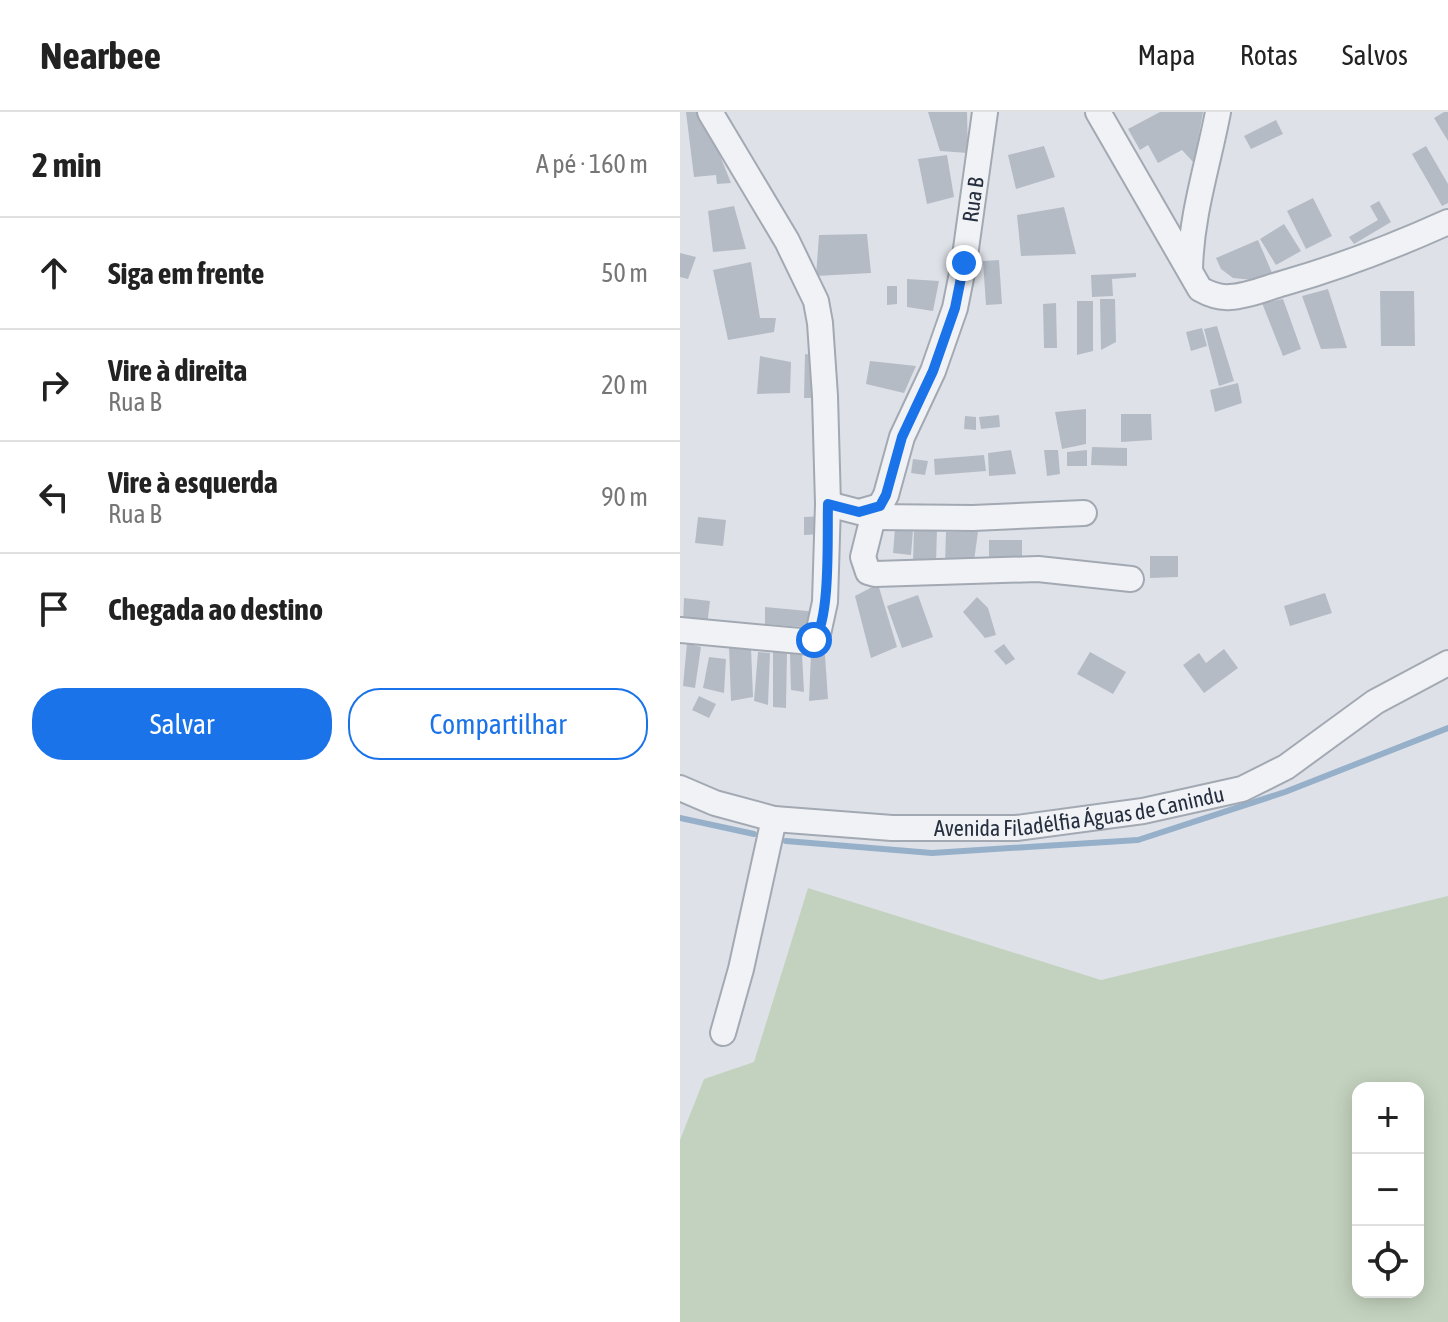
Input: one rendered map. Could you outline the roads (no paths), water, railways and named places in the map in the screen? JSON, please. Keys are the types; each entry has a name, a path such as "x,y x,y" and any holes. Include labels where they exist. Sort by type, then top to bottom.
{"street":[{"path":"680,630 802,642 814,640 825,602 828,504 825,396 816,301 787,241 710,112"},
{"name":"Rua B","path":"866,514 880,506 886,495 902,437 933,371 955,308 985,112"},
{"path":"1098,112 1200,289 1213,295 1226,298 1244,295 1392,248 1448,222"},
{"path":"1190,272 1190,243 1196,202 1218,112"},
{"path":"828,504 866,514 986,518 1084,513"},
{"path":"866,514 863,557 868,572 875,574 1038,569 1131,579"},
{"name":"Avenida Filadélfia Águas de Canindu","path":"680,788 715,803 774,819 892,828 1016,828 1143,811 1242,789 1286,767 1375,702 1448,663"},
{"path":"723,1033 741,969 774,819"}],"waterway":[{"path":"786,841 932,853 1138,840 1285,792 1448,728"},
{"path":"680,818 754,834"}]}
